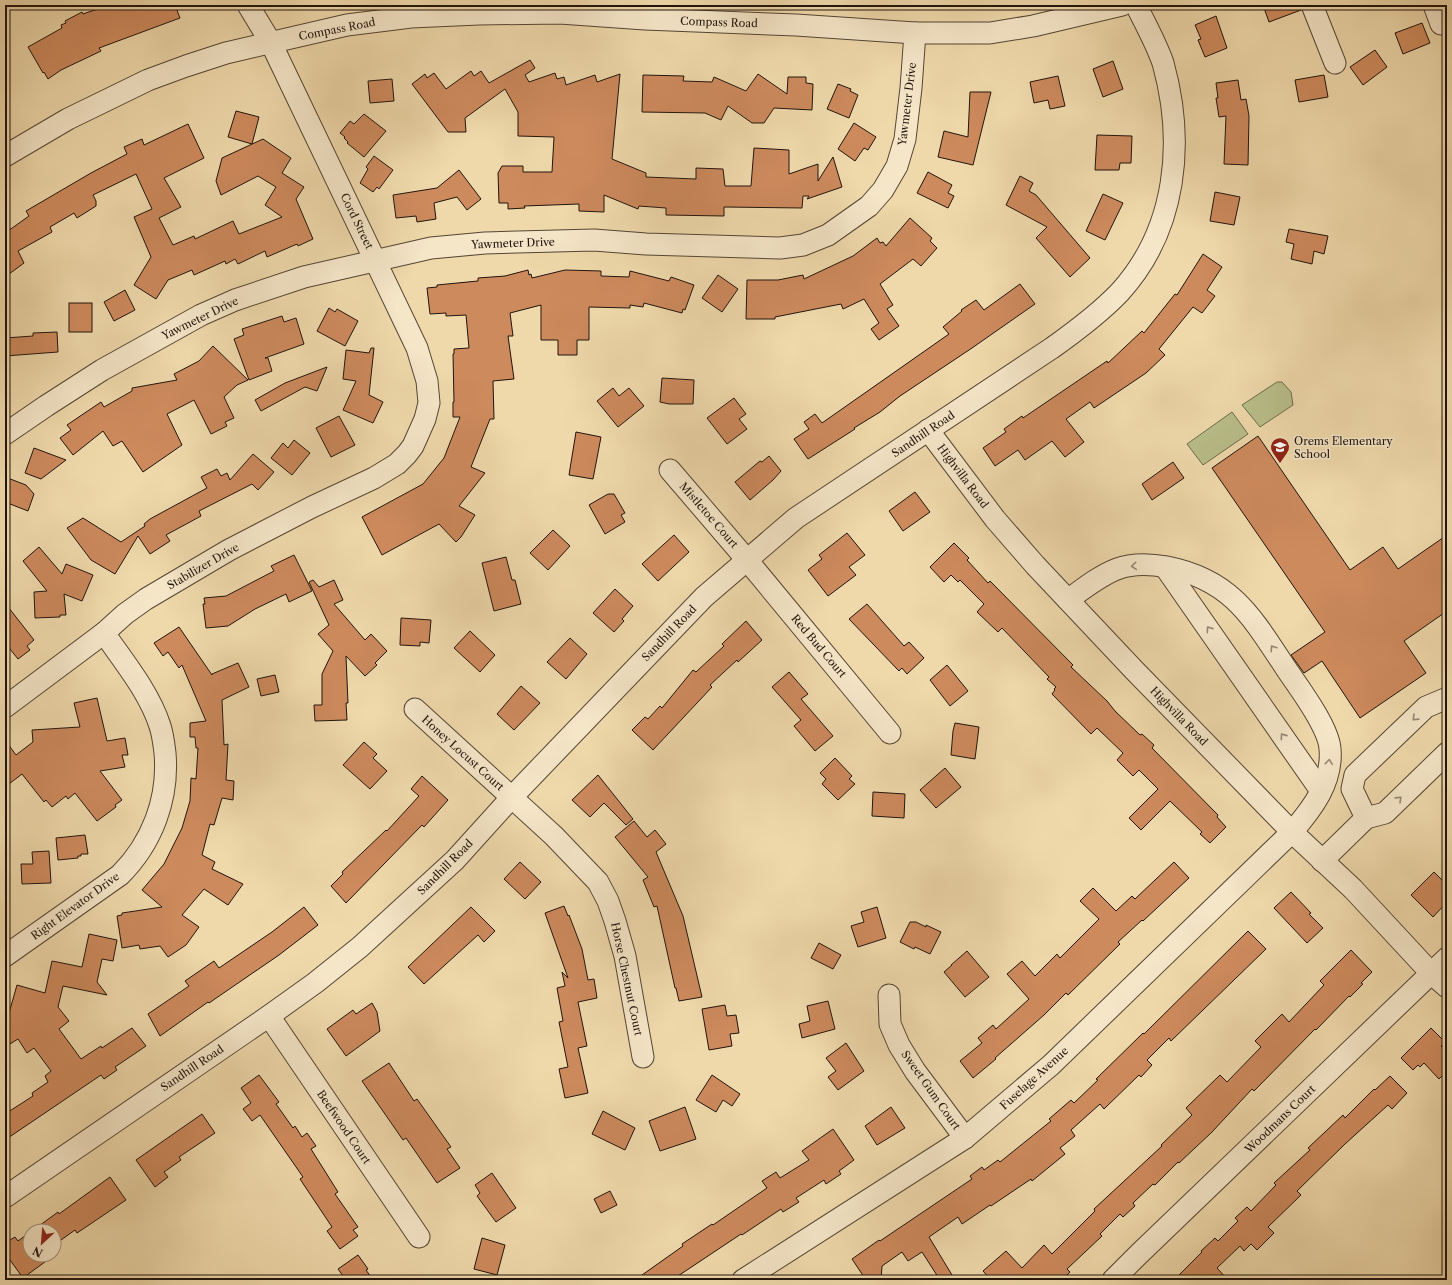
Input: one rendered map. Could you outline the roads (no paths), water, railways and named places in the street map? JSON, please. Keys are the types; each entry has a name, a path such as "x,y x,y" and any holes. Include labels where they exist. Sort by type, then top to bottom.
{"street":[{"name":"Cord Street","path":"248,5 271,43 417,348 427,381 429,402 425,419 413,446"},
{"name":"Compass Road","path":"5,156 68,119 148,80 226,53 347,25 411,17 560,13 645,19 796,25 915,33 990,33 1033,26 1122,5"},
{"name":"Sandhill Road","path":"5,1196 269,1016 360,948 455,860 512,797 699,602 747,560 796,518 1052,348 1090,320 1120,292 1145,258 1161,224 1166,210 1172,182 1175,143 1172,100 1162,62 1136,5"},
{"path":"1312,5 1335,63"},
{"path":"1434,5 1441,24"},
{"name":"Yawmeter Drive","path":"5,434 102,370 201,315 235,300 304,276 431,248 485,243 594,240 676,245 780,248 803,245 828,235 869,206 883,190 897,166 905,139 915,33"},
{"name":"Highvilla Road","path":"928,430 995,519 1068,600 1292,832 1353,889 1431,973 1447,987"},
{"name":"Stabilizer Drive","path":"5,707 104,633 125,614 146,599 228,550 386,471 397,464 413,446"},
{"name":"Mistletoe Court","path":"670,470 747,560"},
{"name":"Red Bud Court","path":"747,560 890,733"},
{"name":"Fuselage Avenue","path":"743,1280 965,1138 1051,1065 1292,832 1310,811 1326,781 1330,766 1330,749 1326,732 1268,641 1234,597 1219,586 1204,578 1183,570 1165,567 1132,565 1117,569 1102,576 1068,600"},
{"path":"1165,567 1321,791"},
{"name":"Right Elevator Drive","path":"5,956 120,875 130,865 141,849 159,814 164,790 166,765 160,727 147,696 104,633"},
{"path":"1366,818 1352,789 1355,775 1426,707 1446,699"},
{"name":"Honey Locust Court","path":"415,709 512,797"},
{"path":"1322,861 1366,818 1385,813 1447,752"},
{"name":"Horse Chestnut Court","path":"512,797 598,882 608,901 624,956 644,1057"},
{"name":"Woodmans Court","path":"1113,1280 1447,958"},
{"name":"Sweet Gum Court","path":"889,996 890,1024 899,1045 915,1071 965,1138"},
{"name":"Beefwood Court","path":"269,1016 419,1238"}],"place":[{"name":"Orems Elementary School","path":"1280,464"}]}
